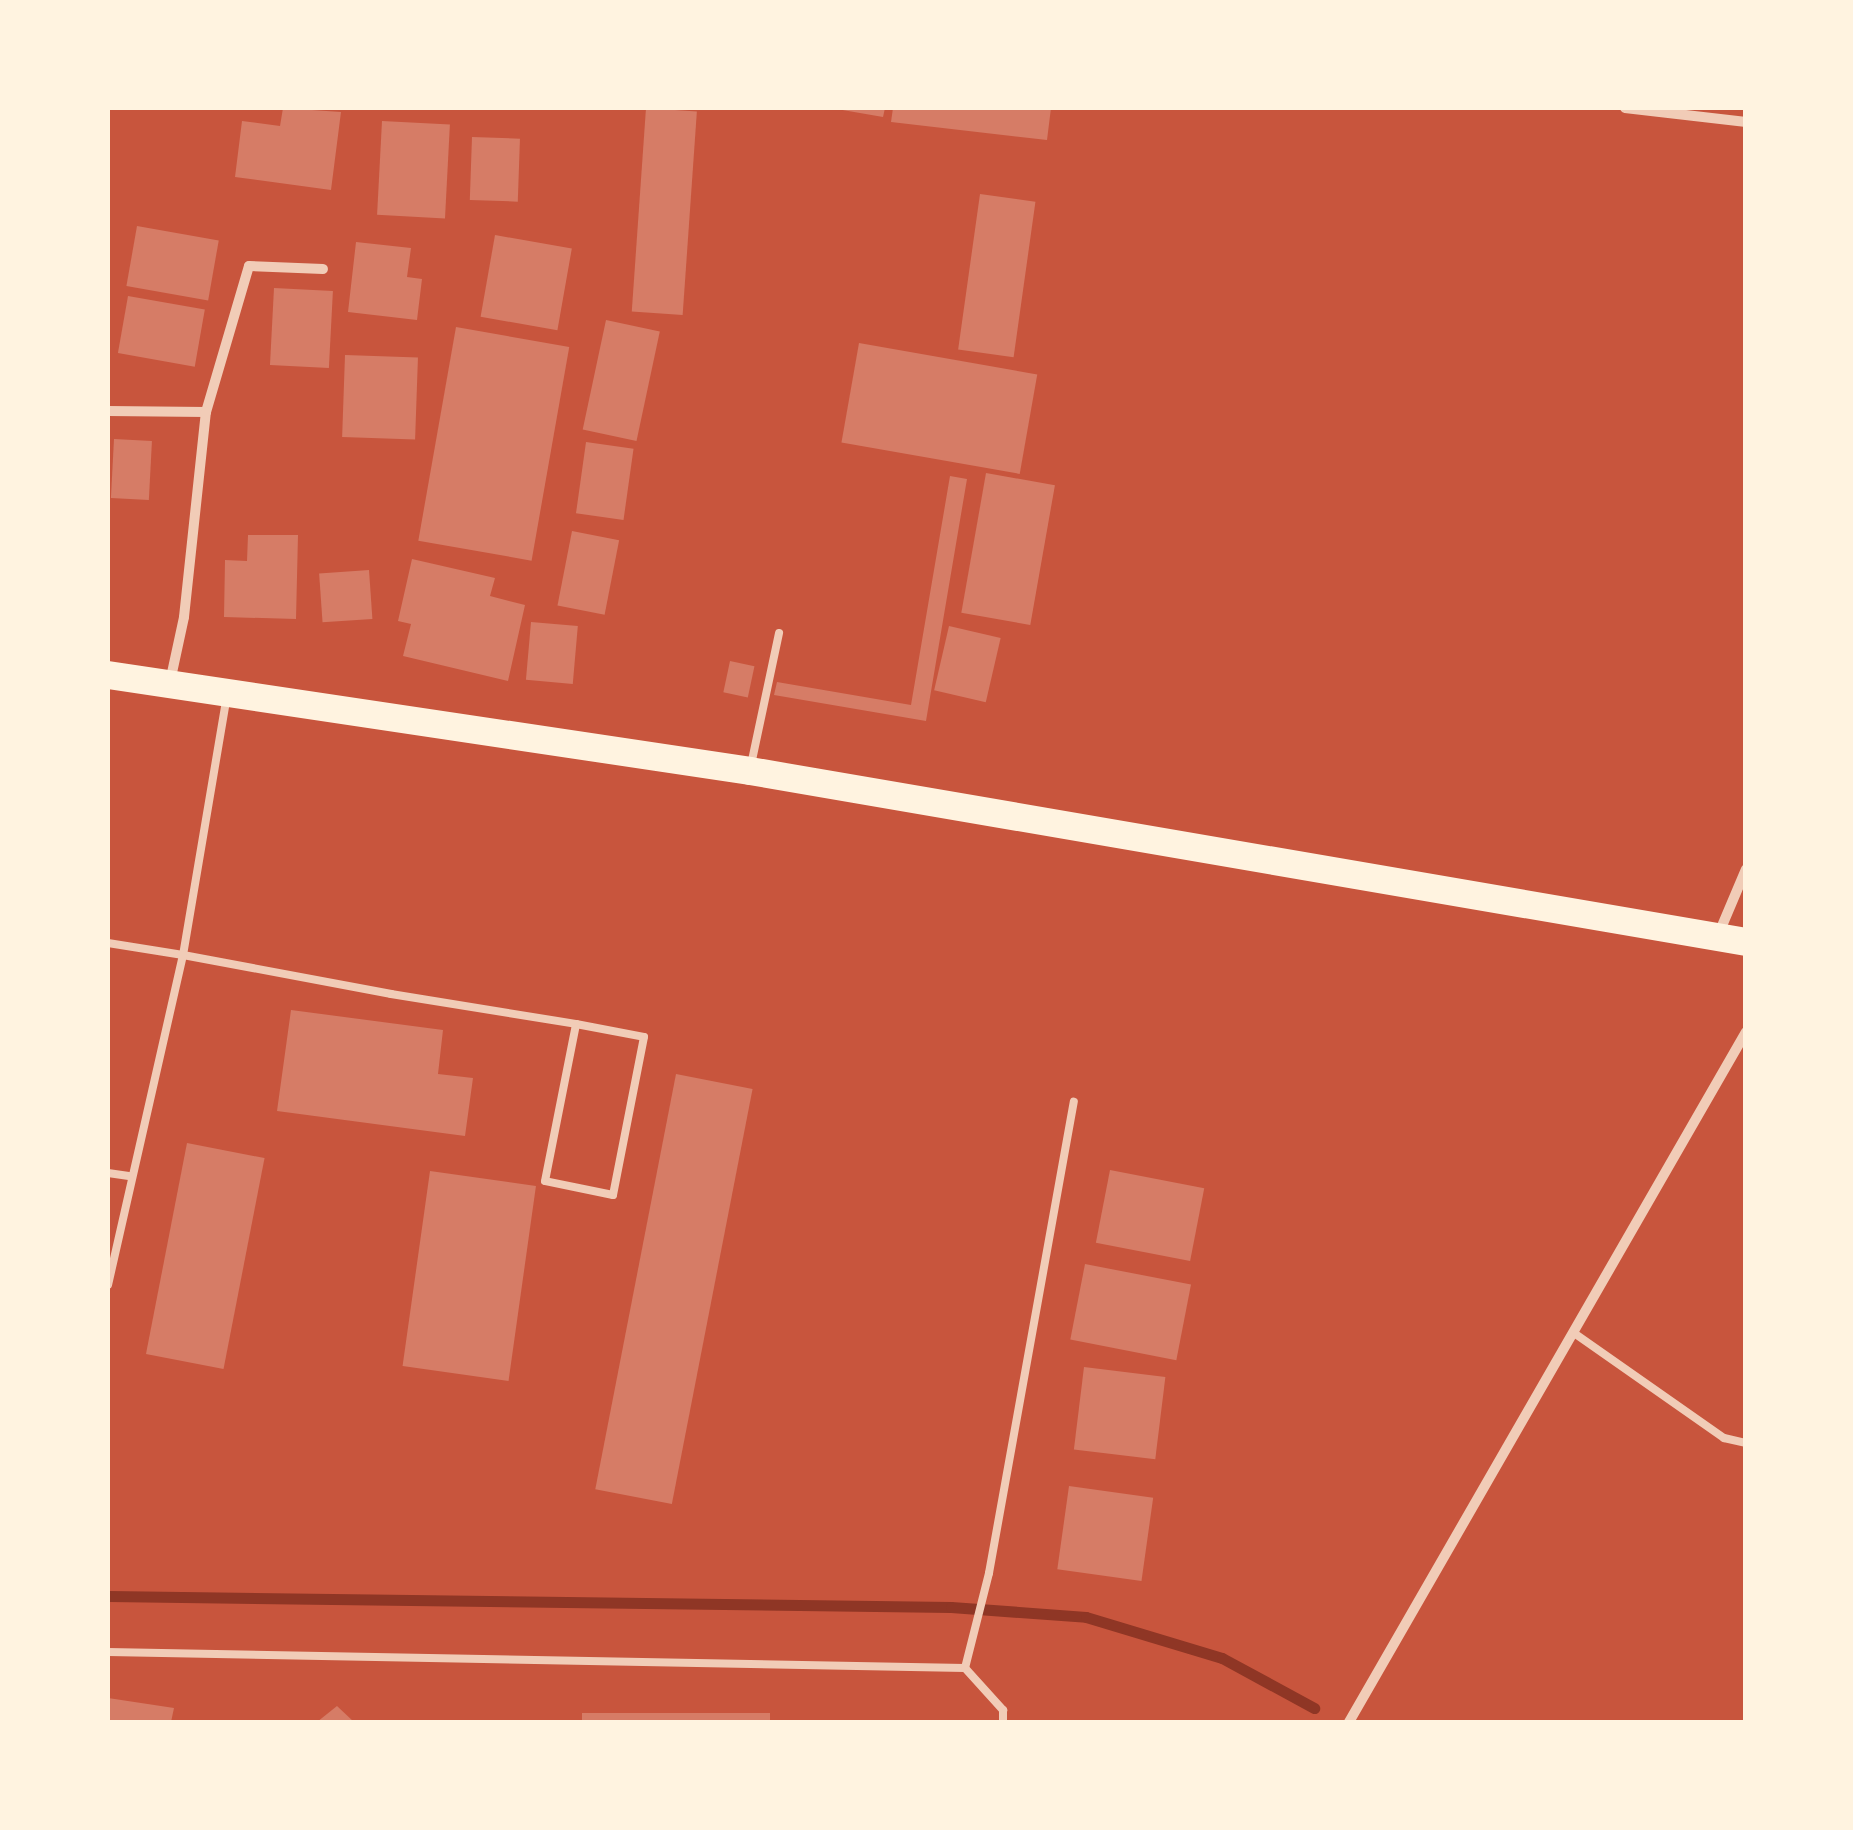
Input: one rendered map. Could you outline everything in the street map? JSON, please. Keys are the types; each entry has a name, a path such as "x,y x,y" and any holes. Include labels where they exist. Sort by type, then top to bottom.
{"highway":[{"path":"108,674 750,770 1732,939"}],"street":[{"path":"1625,108 1746,122"},
{"path":"170,684 184,617 206,412 249,266 323,269"},
{"path":"108,411 206,412"},
{"path":"1732,939 1746,870"},
{"path":"1349,1722 1746,1032"}],"lane":[{"path":"750,770 779,633"},
{"path":"108,1285 129,1176 183,955 228,691"},
{"path":"108,943 183,955 576,1024 644,1037 613,1194 546,1181 576,1024"},
{"path":"966,1668 976,1640 989,1573 1074,1102"},
{"path":"108,1172 129,1176"},
{"path":"1574,1333 1724,1438 1746,1443"},
{"path":"108,1652 966,1668 1004,1710 1003,1722"}],"building":[{"path":"283,108 341,112 331,190 235,177 242,121 280,126"},
{"path":"646,108 697,112 683,315 632,312"},
{"path":"831,108 885,108 883,117"},
{"path":"893,108 1051,108 1047,140 891,122"},
{"path":"382,121 450,125 445,218 377,215"},
{"path":"472,137 520,139 518,202 470,200"},
{"path":"980,194 1035,202 1014,357 958,349"},
{"path":"137,226 219,240 208,300 126,286"},
{"path":"495,235 572,249 557,330 481,317"},
{"path":"356,242 411,248 407,277 422,279 417,320 348,312"},
{"path":"274,288 333,291 329,368 270,365"},
{"path":"128,296 205,310 195,367 118,353"},
{"path":"606,320 660,331 637,441 583,430"},
{"path":"456,327 569,347 532,561 418,541"},
{"path":"859,343 1037,374 1020,474 841,442"},
{"path":"345,355 418,358 415,439 342,437"},
{"path":"114,439 152,441 149,500 111,498"},
{"path":"586,442 634,449 624,520 576,513"},
{"path":"986,473 1055,485 1030,625 961,613"},
{"path":"950,476 967,479 926,721 774,695 777,682 911,705"},
{"path":"572,531 619,540 605,615 557,606"},
{"path":"248,535 298,535 296,619 224,617 225,560 247,561"},
{"path":"412,559 495,578 490,596 525,605 508,681 403,656 411,624 398,621"},
{"path":"369,570 372,619 323,622 319,573"},
{"path":"531,622 578,626 573,684 526,680"},
{"path":"949,626 1001,638 986,702 934,690"},
{"path":"730,661 754,666 748,697 723,692"},
{"path":"291,1010 443,1030 438,1074 473,1078 465,1136 277,1111"},
{"path":"676,1074 753,1089 672,1504 595,1489"},
{"path":"187,1143 265,1158 224,1369 146,1354"},
{"path":"1110,1170 1204,1188 1190,1261 1096,1243"},
{"path":"430,1171 536,1186 509,1381 403,1366"},
{"path":"1085,1264 1191,1285 1176,1360 1070,1340"},
{"path":"1084,1367 1165,1377 1155,1459 1074,1449"},
{"path":"1069,1486 1153,1498 1141,1581 1057,1569"},
{"path":"108,1698 174,1708 171,1722 108,1722"},
{"path":"337,1706 354,1722 317,1722"},
{"path":"582,1713 770,1713 770,1722 582,1722"}],"waterway":[{"path":"108,1596 951,1607 1086,1617 1222,1658 1314,1708"}]}
